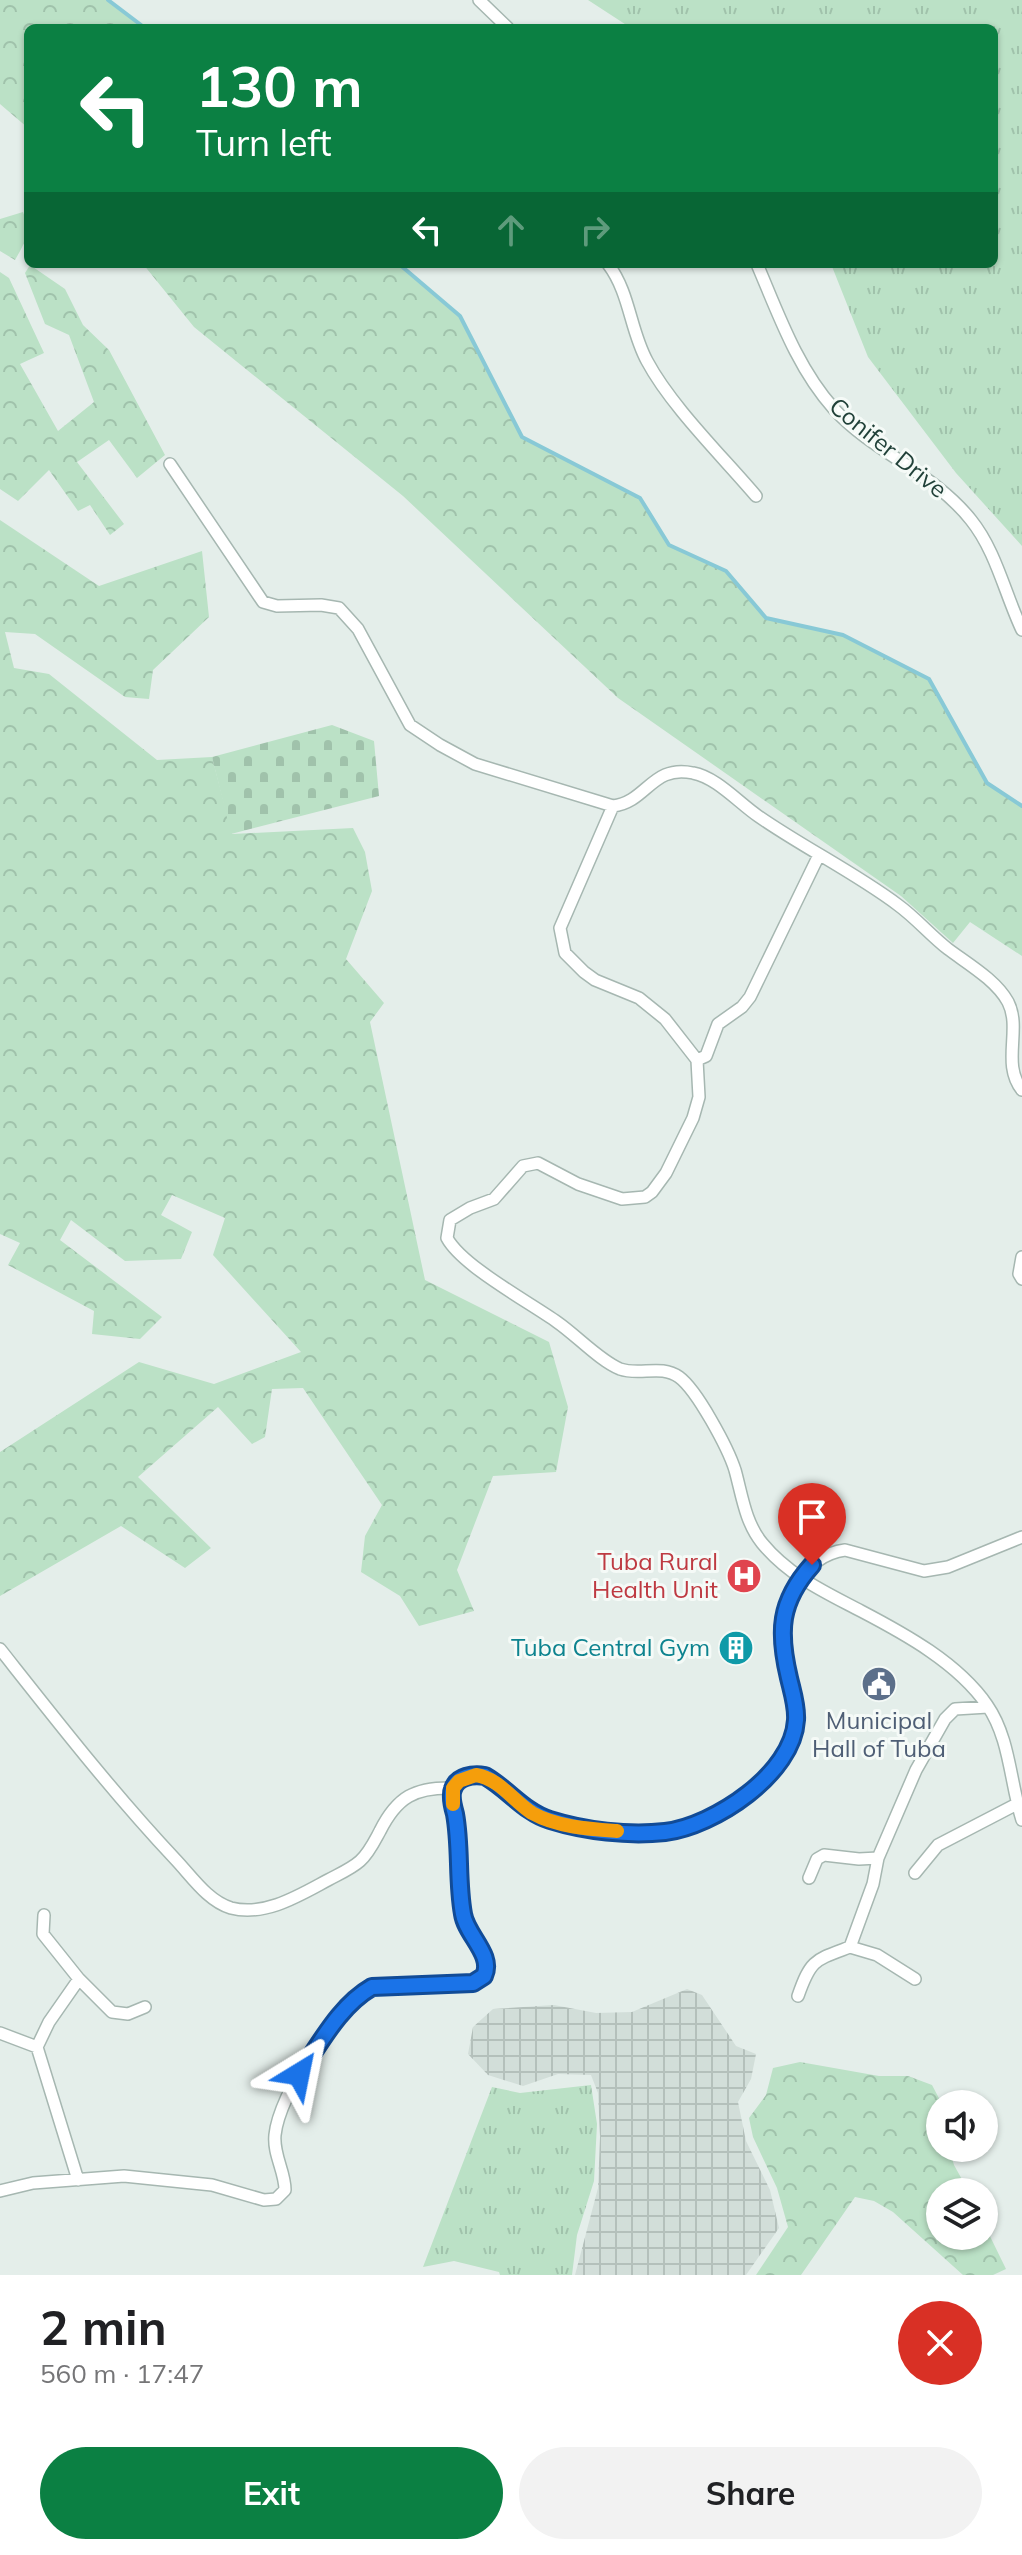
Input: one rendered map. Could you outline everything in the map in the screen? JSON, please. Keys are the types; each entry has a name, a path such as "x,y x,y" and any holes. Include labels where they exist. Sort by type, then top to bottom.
{"street":[{"path":"479,0 504,24"},
{"path":"610,268 624,291 646,360 665,389 756,496"},
{"name":"Conifer Drive","path":"759,268 799,359 834,409 947,496 971,519 988,548 1022,630"},
{"path":"170,464 263,602 277,606 332,606 348,616 410,725 475,764 613,806 628,805 650,782 661,776 674,771 696,773 900,906 1004,995 1010,1004 1015,1022 1013,1073 1022,1090"},
{"path":"613,806 560,928 565,953 595,980 628,992 653,1008 697,1060 699,1097 693,1118 666,1173 652,1192 637,1199 622,1199 578,1184 547,1167 529,1163 494,1199 450,1220 447,1238 472,1263 558,1322 614,1366 633,1371 668,1372 687,1384 732,1461 741,1501 757,1536 801,1578 922,1648 969,1683 988,1707 1008,1759 1022,1820"},
{"path":"697,1060 706,1056 718,1024 742,1007 750,997 819,855"},
{"path":"1022,1257 1019,1274 1022,1279"},
{"path":"0,1649 129,1808 210,1896 229,1907 242,1910 274,1906 296,1897 363,1859 388,1815 401,1800 428,1789 453,1788 468,1776 485,1776 531,1812 584,1828 644,1833 668,1831 698,1823 719,1813 768,1777 793,1735 795,1707 781,1635 785,1608 801,1578 812,1565 835,1551 855,1551 905,1568 924,1571 948,1567 1022,1537"},
{"path":"850,1947 873,1884 878,1858 916,1770 945,1719 955,1709 988,1707"},
{"path":"0,2191 33,2183 124,2176 212,2185 264,2200 276,2199 281,2195 285,2184 275,2151 277,2119 299,2074 346,2007 372,1987 473,1983 486,1972 485,1958 463,1914 453,1788"},
{"path":"915,1873 938,1845 1017,1804"},
{"path":"809,1878 817,1859 824,1855 878,1858"},
{"path":"44,1915 43,1934 79,1979 112,2012 128,2014 145,2007"},
{"path":"798,1996 807,1970 814,1961 850,1947 877,1955 915,1979"},
{"path":"78,2180 37,2047 49,2022 79,1979"},
{"path":"0,2033 37,2047"}],"shaded area":[{"path":"687,1989 702,1995 736,2046 756,2054 751,2079 738,2102 746,2141 770,2190 779,2228 746,2275 575,2275 598,2188 598,2093 591,2075 558,2074 523,2086 488,2075 468,2054 473,2027 493,2009 554,2005 596,2013 632,2012"}],"green space":[{"path":"0,0 108,0 140,24 24,24 24,125 0,104"},
{"path":"588,0 1022,0 1022,546 956,473 868,357 833,268 998,268 998,24 625,24"},
{"path":"23,212 24,214 24,242 15,260 0,251 0,219"},
{"path":"28,268 34,268 65,289 83,325 109,350 165,455 137,478 109,440 77,462 124,524 110,535 90,505 78,511 49,470 18,501 0,489 0,272 9,278 44,353 20,364 58,431 94,402 69,335 45,324 25,273"},
{"path":"146,268 404,268 460,316 522,437 640,498 669,545 726,571 766,618 843,635 929,679 987,783 1022,806 1022,956 970,922 953,943 901,896 618,698 403,496 194,327"},
{"path":"0,520 99,586 202,551 209,617 153,670 149,699 125,697 35,634 5,632 14,668 49,674 157,760 212,757 232,834 353,828 365,852 372,891 346,959 384,1003 370,1022 425,1280 549,1342 568,1407 556,1472 493,1476 457,1570 474,1611 419,1626 400,1596 361,1572 365,1536 382,1505 303,1388 272,1389 265,1437 252,1444 218,1407 138,1477 211,1548 185,1568 121,1526 0,1596 0,1452 139,1362 214,1384 301,1352 213,1255 225,1218 172,1195 161,1215 192,1232 181,1259 125,1261 71,1220 60,1240 162,1317 140,1339 92,1334 94,1311 8,1265 20,1243 0,1234"},
{"path":"332,725 374,741 379,796 231,834 212,757"},
{"path":"800,2062 879,2076 908,2076 932,2085 935,2090 926,2090 926,2162 953,2162 961,2178 926,2178 926,2242 893,2212 874,2201 855,2197 801,2275 756,2275 788,2227 777,2188 753,2137 749,2118 766,2095 773,2068"},
{"path":"591,2085 597,2124 594,2181 577,2235 572,2275 500,2275 499,2272 454,2261 423,2267 492,2087 520,2093"},
{"path":"935,2250 997,2250 1006,2269 993,2275 963,2275"}],"waterway":[{"path":"108,0 140,24"},
{"path":"404,268 460,316 522,437 640,498 669,545 726,571 766,618 843,635 929,679 987,783 1022,806"}],"slow traffic":[{"path":"453,1804 453,1788 459,1781 468,1776 485,1776 541,1817 584,1828 617,1831"}],"place":[{"name":"Tuba Rural Health Unit","path":"744,1576"},
{"name":"Tuba Central Gym","path":"736,1648"},
{"name":"Municipal Hall of Tuba","path":"879,1684"}],"route":[{"path":"299,2074 346,2007 372,1987 473,1983 484,1976 485,1958 463,1914 458,1829 452,1799 453,1788 459,1781 468,1776 485,1776 522,1806 550,1820 584,1828 644,1833 668,1831 698,1823 719,1813 768,1777 787,1748 796,1721 781,1635 782,1619 802,1576 812,1565"}]}
